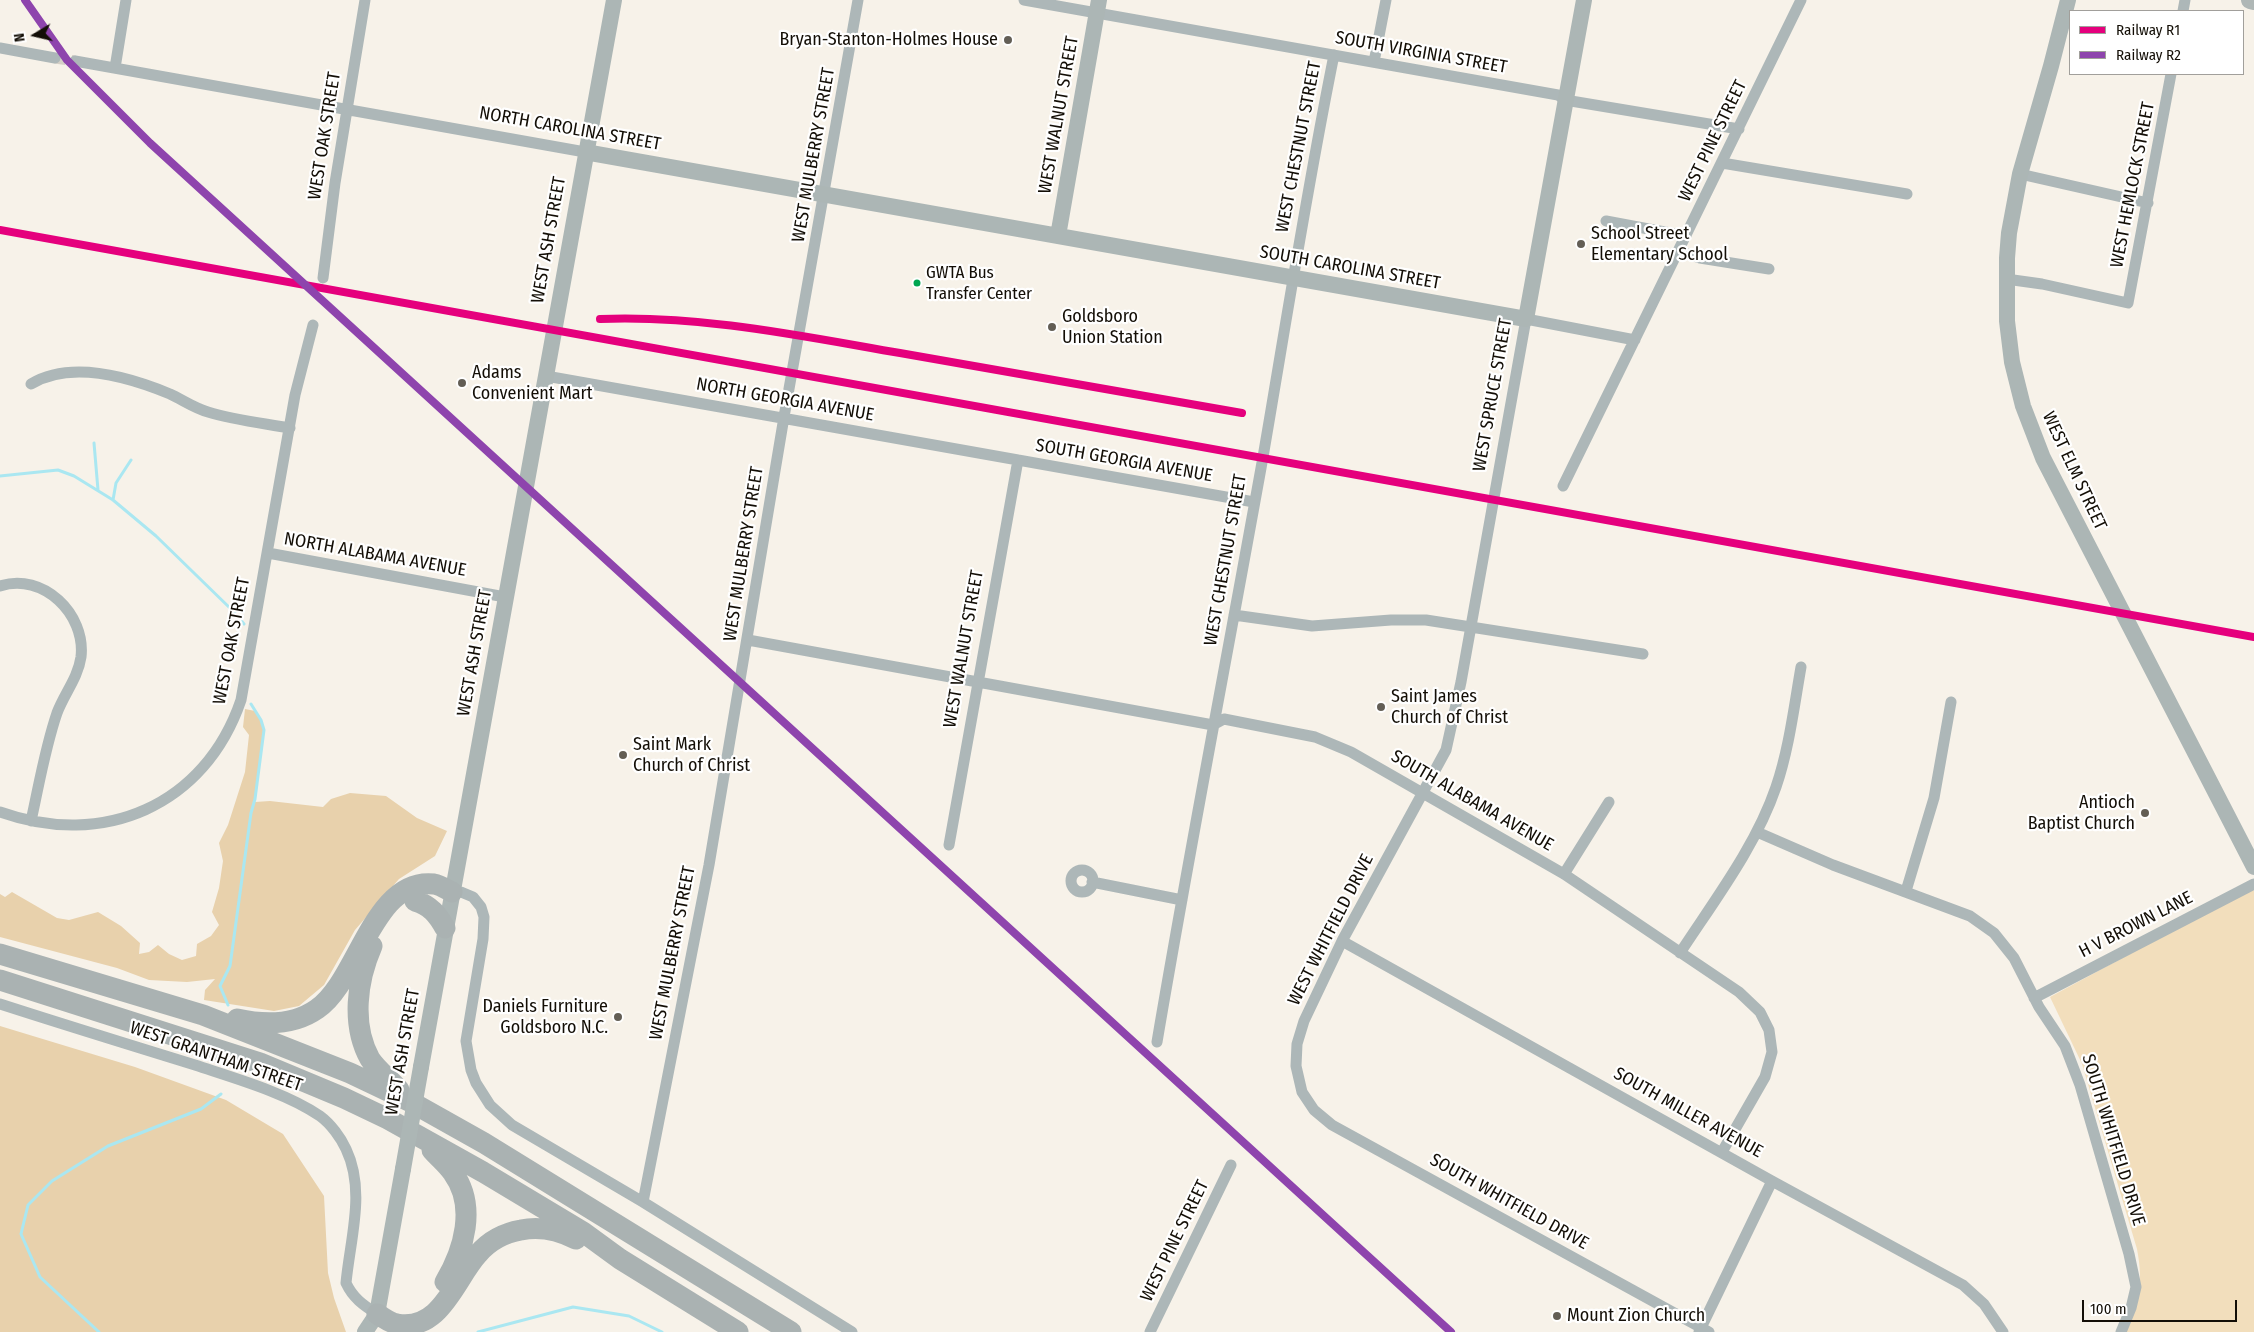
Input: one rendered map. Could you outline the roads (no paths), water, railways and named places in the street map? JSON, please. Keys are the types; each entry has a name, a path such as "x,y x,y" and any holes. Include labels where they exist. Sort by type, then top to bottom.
{"highway":[{"path":"203,1015 273,1024 308,1014 326,1003 333,994 379,914 396,897 409,889 427,884 436,884 452,892"},
{"path":"411,1102 385,1077 370,1058 361,1032 358,1006 365,966 376,939 392,914 407,903 435,898 452,892"},
{"path":"415,901 425,904 435,912 446,928"},
{"path":"0,954 203,1015 350,1073 411,1102 484,1142 792,1332"},
{"path":"0,980 260,1064 344,1098 416,1134 583,1232 620,1258 738,1332"},
{"path":"379,1323 427,1303 444,1284 452,1270 464,1234 466,1210 458,1181 452,1172 416,1134"},
{"path":"379,1323 410,1324 430,1317 442,1306 468,1267 485,1247 496,1239 518,1230 528,1228 551,1230 620,1258"}],"street":[{"path":"115,68 126,0"},
{"name":"WEST OAK STREET","path":"323,278 346,110 365,0"},
{"name":"WEST ASH STREET","path":"365,1332 379,1323 403,1169 452,892 614,0"},
{"name":"WEST MULBERRY STREET","path":"643,1202 708,864 739,681 748,640 784,417 858,0"},
{"name":"SOUTH VIRGINIA STREET","path":"1024,0 1098,6 1334,55 1558,95 1565,100 1739,129"},
{"path":"1374,62 1386,0"},
{"name":"WEST SPRUCE STREET","path":"1425,792 1443,758 1451,734 1584,0"},
{"name":"WEST PINE STREET","path":"1563,486 1801,0"},
{"name":"WEST ELM STREET","path":"2068,0 2052,66 2020,174 2008,233 2007,321 2012,362 2023,406 2043,458 2254,867"},
{"name":"WEST WALNUT STREET","path":"1058,236 1098,6"},
{"path":"0,48 55,58"},
{"name":"WEST CHESTNUT STREET","path":"1157,1042 1292,279 1334,55"},
{"name":"NORTH CAROLINA STREET","path":"76,62 1058,236"},
{"name":"WEST HEMLOCK STREET","path":"2006,279 2034,282 2128,302 2171,75"},
{"path":"1722,163 1907,194"},
{"path":"2020,174 2148,203"},
{"path":"1606,221 1686,236"},
{"name":"SOUTH CAROLINA STREET","path":"1058,236 1634,340"},
{"path":"1679,251 1700,258 1769,269"},
{"name":"WEST OAK STREET","path":"0,812 30,821 58,826 119,820 136,815 168,798 206,766 226,737 241,700 295,395 313,325"},
{"path":"31,384 47,376 63,372 114,377 171,395 196,408 219,415 290,428"},
{"name":"NORTH GEORGIA AVENUE","path":"546,376 1018,460"},
{"name":"WEST WALNUT STREET","path":"948,845 979,683 1018,460"},
{"name":"SOUTH GEORGIA AVENUE","path":"1018,460 1254,502"},
{"name":"NORTH ALABAMA AVENUE","path":"268,553 505,597"},
{"path":"0,586 8,583 22,583 38,587 50,593 71,614 81,643 81,656 77,671 58,710 53,726 30,821"},
{"path":"1234,615 1312,626 1405,619 1472,626 1643,654"},
{"path":"748,640 979,683"},
{"path":"1680,953 1757,832 1776,788 1787,750 1801,667"},
{"name":"SOUTH ALABAMA AVENUE","path":"979,683 1213,725 1224,719 1316,737 1351,752 1425,792 1564,874 1739,992 1760,1012 1769,1030 1772,1052 1765,1077 1722,1152"},
{"path":"1906,891 1934,798 1952,702"},
{"name":"WEST WHITFIELD DRIVE","path":"1302,1092 1296,1066 1297,1044 1304,1021 1342,940 1425,792"},
{"path":"1564,874 1609,802"},
{"name":"SOUTH WHITFIELD DRIVE","path":"1757,832 1833,865 1970,916 1994,934 2014,958 2034,998 2066,1046 2080,1085 2129,1254 2136,1287 2131,1308 2121,1332"},
{"path":"1092,882 1182,900"},
{"name":"H V BROWN LANE","path":"2034,998 2254,884"},
{"path":"452,892 461,892 473,897 484,917 483,938 466,1040 471,1070 483,1096 512,1126 643,1202 852,1332"},
{"name":"SOUTH MILLER AVENUE","path":"1342,940 1772,1181 1963,1285 1984,1304 2003,1332"},
{"name":"WEST GRANTHAM STREET","path":"0,1004 233,1078 301,1105 322,1118 337,1134 346,1148 352,1165 356,1188 356,1210 346,1283 350,1293 379,1323"},
{"name":"SOUTH WHITFIELD DRIVE","path":"1302,1092 1314,1110 1332,1125 1703,1331"},
{"name":"WEST PINE STREET","path":"1150,1332 1231,1166"},
{"path":"1703,1331 1772,1181"}],"waterway":[{"path":"94,443 98,490"},
{"path":"113,500 116,483 131,460"},
{"path":"0,476 58,470 74,476 113,500 156,536 244,624"},
{"path":"228,1005 220,986 230,966 264,730 261,720 251,704"},
{"path":"99,1332 40,1277 21,1234 28,1205 52,1181 108,1146 201,1109 221,1094"},
{"path":"478,1332 573,1307 629,1316 662,1332"}],"tunnel":[{"path":"55,58 75,61"}],"rail line":[{"name":"R2","path":"25,0 67,60 150,143 1451,1332"},
{"name":"R1","path":"0,230 2254,637"},
{"name":"R1","path":"600,319 676,320 751,328 1242,413"}],"place":[{"name":"Bryan-Stanton-Holmes House","path":"1008,40"},
{"name":"School Street Elementary School","path":"1581,244"},
{"name":"GWTA Bus Transfer Center","path":"917,283"},
{"name":"Goldsboro Union Station","path":"1052,327"},
{"name":"Adams Convenient Mart","path":"462,383"},
{"name":"Saint James Church of Christ","path":"1381,707"},
{"name":"Saint Mark Church of Christ","path":"623,755"},
{"name":"Antioch Baptist Church","path":"2145,813"},
{"name":"Daniels Furniture Goldsboro N.C.","path":"618,1017"},
{"name":"Mount Zion Church","path":"1557,1316"}]}
